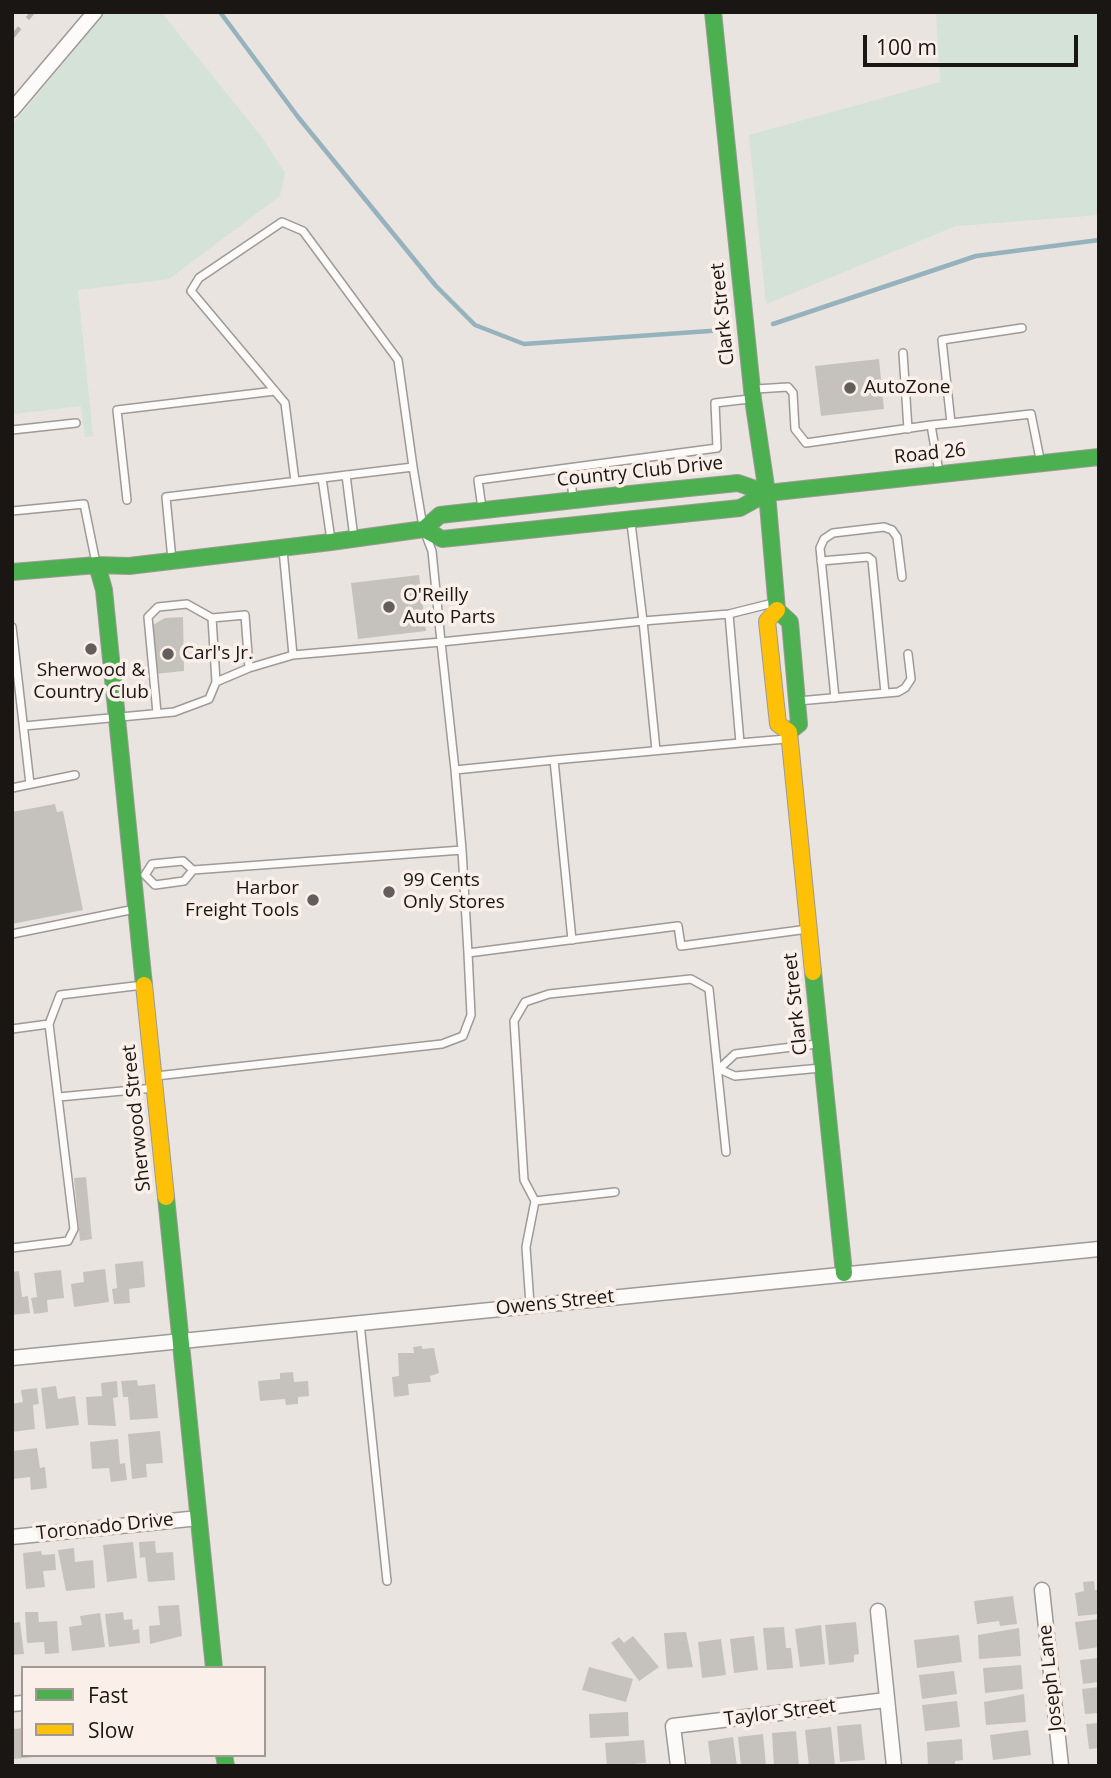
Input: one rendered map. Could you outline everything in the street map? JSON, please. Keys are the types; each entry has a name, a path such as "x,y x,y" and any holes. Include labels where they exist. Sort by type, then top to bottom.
{"street":[{"path":"12,110 94,12"},
{"name":"Clark Street","path":"713,12 752,394 767,493 776,606 767,621 778,724 789,735 844,1273"},
{"name":"Road 26","path":"767,493 1099,457"},
{"name":"Country Club Drive","path":"12,572 97,565 129,566 331,542 424,529 440,515 573,500 738,483 767,493"},
{"name":"Country Club Drive","path":"424,529 442,539 740,508 767,493"},
{"name":"Sherwood Street","path":"97,565 104,590 117,716 139,876 136,909 214,1666"},
{"name":"Clark Street","path":"776,606 790,622 799,724 789,735"},
{"path":"769,635 780,645 787,700 797,702"},
{"name":"Owens Street","path":"12,1358 1099,1249"},
{"name":"Toronado Drive","path":"12,1536 199,1518"},
{"name":"Joseph Lane","path":"1042,1590 1061,1766"},
{"path":"878,1611 894,1766"},
{"name":"Taylor Street","path":"678,1766 673,1726 886,1700"}],"lane":[{"path":"59,1097 442,1044 463,1035 471,1015 462,849 432,551 424,529 398,360 303,231 282,222 199,278 191,291 285,404 295,481"},
{"path":"951,423 942,340 1022,328"},
{"path":"903,353 908,429"},
{"path":"482,510 478,480 718,448 715,403 788,387 793,393 795,429 806,443 1031,414 1041,463"},
{"path":"127,500 117,410 275,391"},
{"path":"12,430 76,423"},
{"path":"932,425 939,474"},
{"path":"172,561 166,497 413,467"},
{"path":"570,469 573,500"},
{"path":"346,475 354,539"},
{"path":"322,478 331,542"},
{"path":"12,511 84,504 89,539 97,565"},
{"path":"631,519 656,751"},
{"path":"835,698 820,548 824,539 833,533 884,527 897,537 902,577"},
{"path":"283,548 293,655"},
{"path":"821,561 868,557 873,560 885,693"},
{"path":"157,713 148,617 158,607 187,604 212,618 245,615 250,668"},
{"path":"216,682 293,655 729,614 776,606"},
{"path":"729,614 740,743"},
{"path":"24,726 174,712 209,699 216,682 212,618"},
{"path":"12,629 30,784"},
{"path":"797,702 885,693 905,688 911,679 908,654"},
{"path":"455,770 740,743 789,735"},
{"path":"554,760 572,940"},
{"path":"12,788 75,775"},
{"path":"193,870 183,861 152,864 139,876 155,885 184,881 193,870 462,849"},
{"path":"12,934 136,909"},
{"path":"468,953 678,926 681,946 809,929"},
{"path":"530,1306 526,1247 535,1201 524,1180 514,1021 524,1002 548,995 691,979 709,989 726,1152"},
{"path":"12,1248 68,1241 74,1229 49,1024 60,995 144,985"},
{"path":"12,1029 49,1024"},
{"path":"719,1069 734,1054 821,1044"},
{"path":"719,1069 735,1076 824,1068"},
{"path":"535,1201 615,1192"},
{"path":"360,1322 387,1581"}],"shaded area":[{"path":"106,12 161,12 261,136 285,173 280,196 169,279 78,290 93,436 85,437 81,406 15,414 12,409 12,125"},
{"path":"936,12 1099,12 1099,215 956,226 766,304 749,135 940,82"}],"building":[{"name":"AutoZone","path":"879,359 884,409 821,416 815,366"},
{"name":"O'Reilly Auto Parts","path":"419,575 426,631 358,639 351,583"},
{"name":"Carl's Jr.","path":"183,617 184,671 155,674 151,626 165,618"},
{"path":"55,804 57,812 63,811 83,910 12,924 12,812"},
{"path":"86,1177 92,1239 80,1241 74,1178"},
{"path":"143,1261 145,1287 129,1289 130,1303 114,1304 112,1289 117,1288 115,1264"},
{"path":"105,1269 109,1302 74,1307 71,1284 84,1282 83,1272"},
{"path":"61,1270 64,1298 47,1300 48,1312 34,1314 31,1298 37,1297 34,1273"},
{"path":"19,1271 22,1297 28,1296 30,1313 12,1315 12,1272"},
{"path":"422,1346 422,1349 434,1348 439,1373 430,1376 431,1382 408,1384 409,1395 394,1397 392,1377 399,1376 398,1353 414,1353 413,1347"},
{"path":"293,1372 294,1382 308,1381 309,1396 298,1397 298,1404 286,1405 285,1399 260,1401 258,1381 280,1379 280,1373"},
{"path":"137,1380 138,1386 155,1384 158,1418 130,1420 128,1397 123,1397 121,1381"},
{"path":"117,1381 118,1397 113,1398 116,1426 88,1425 86,1397 102,1396 101,1383"},
{"path":"56,1386 58,1399 75,1396 79,1425 46,1429 41,1388"},
{"path":"37,1388 39,1404 33,1405 35,1429 12,1432 12,1404 23,1402 21,1390"},
{"path":"160,1431 163,1463 146,1464 147,1477 132,1479 128,1434"},
{"path":"118,1439 120,1464 125,1463 127,1480 111,1482 109,1468 92,1469 90,1442"},
{"path":"37,1448 40,1468 45,1467 47,1488 31,1490 30,1477 13,1479 12,1451"},
{"path":"155,1541 156,1553 173,1552 175,1580 148,1582 145,1557 140,1558 139,1542"},
{"path":"133,1542 137,1578 107,1582 103,1545"},
{"path":"74,1548 75,1562 93,1560 95,1588 66,1591 58,1550"},
{"path":"41,1551 42,1555 55,1554 56,1570 43,1571 45,1587 26,1589 23,1553"},
{"path":"1094,1581 1095,1590 1099,1590 1099,1614 1078,1616 1075,1593 1084,1591 1083,1582"},
{"path":"1013,1596 1017,1624 1000,1626 999,1621 977,1624 974,1601"},
{"path":"179,1605 182,1636 150,1644 149,1626 160,1625 158,1606"},
{"path":"25,1612 38,1612 39,1622 57,1621 59,1653 45,1654 44,1642 27,1643"},
{"path":"123,1612 124,1620 132,1619 133,1630 139,1629 140,1643 109,1647 105,1614"},
{"path":"100,1613 105,1647 72,1651 69,1627 82,1625 80,1616"},
{"path":"1099,1619 1099,1647 1079,1650 1075,1622"},
{"path":"20,1622 24,1654 12,1655 12,1623"},
{"path":"856,1622 859,1654 854,1655 854,1662 829,1665 825,1625"},
{"path":"821,1625 825,1664 800,1667 795,1629"},
{"path":"784,1627 786,1648 791,1648 793,1668 767,1670 763,1628"},
{"path":"1019,1628 1021,1656 979,1659 978,1635"},
{"path":"686,1632 693,1667 667,1669 664,1633"},
{"path":"959,1635 962,1662 917,1668 914,1640"},
{"path":"633,1636 659,1667 639,1681 611,1643 619,1637 624,1643"},
{"path":"754,1636 758,1670 734,1673 730,1639"},
{"path":"721,1639 726,1675 702,1678 698,1642"},
{"path":"1099,1658 1099,1682 1083,1684 1080,1660"},
{"path":"1021,1665 1023,1689 985,1693 983,1668"},
{"path":"589,1667 633,1679 626,1702 582,1690"},
{"path":"954,1671 957,1694 922,1699 919,1675"},
{"path":"1099,1687 1099,1713 1085,1714 1082,1689"},
{"path":"1024,1694 1026,1722 986,1725 984,1702"},
{"path":"957,1701 960,1727 925,1731 922,1705"},
{"path":"628,1712 629,1736 590,1738 589,1714"},
{"path":"1099,1723 1099,1748 1089,1749 1086,1724"},
{"path":"861,1724 865,1760 840,1762 837,1726"},
{"path":"12,1725 15,1729 21,1728 21,1757 34,1757 14,1759"},
{"path":"831,1727 835,1766 809,1766 805,1730"},
{"path":"1028,1730 1031,1755 993,1760 990,1735"},
{"path":"796,1731 799,1766 774,1766 772,1733"},
{"path":"763,1734 766,1766 741,1766 738,1737"},
{"path":"733,1737 737,1766 711,1766 708,1741"},
{"path":"962,1739 963,1760 955,1761 955,1766 928,1766 927,1742"},
{"path":"644,1740 646,1763 607,1766 605,1743"}],"waterway":[{"path":"220,12 298,117 436,286 475,325 524,344 724,330"},
{"path":"773,324 976,256 1099,240"}],"railway":[{"path":"12,37 33,12"}],"traffic: fast":[{"path":"713,12 753,399 767,493 777,610 790,622 799,724 789,732"},
{"path":"424,529 442,539 740,508 767,493 1099,457"},
{"path":"12,572 97,565 129,566 331,542 424,529 440,515 620,495 738,483 767,493"},
{"path":"97,565 104,590 144,985"},
{"path":"813,972 844,1273"},
{"path":"166,1197 214,1666"},
{"path":"224,1757 226,1766"}],"traffic: slow":[{"path":"777,610 767,621 778,724 789,732 813,972"},
{"path":"144,985 166,1197"}],"place":[{"name":"AutoZone","path":"850,388"},
{"name":"O'Reilly Auto Parts","path":"389,607"},
{"name":"Sherwood & Country Club","path":"91,649"},
{"name":"Carl's Jr.","path":"168,654"},
{"name":"99 Cents Only Stores","path":"389,892"},
{"name":"Harbor Freight Tools","path":"313,900"}]}
